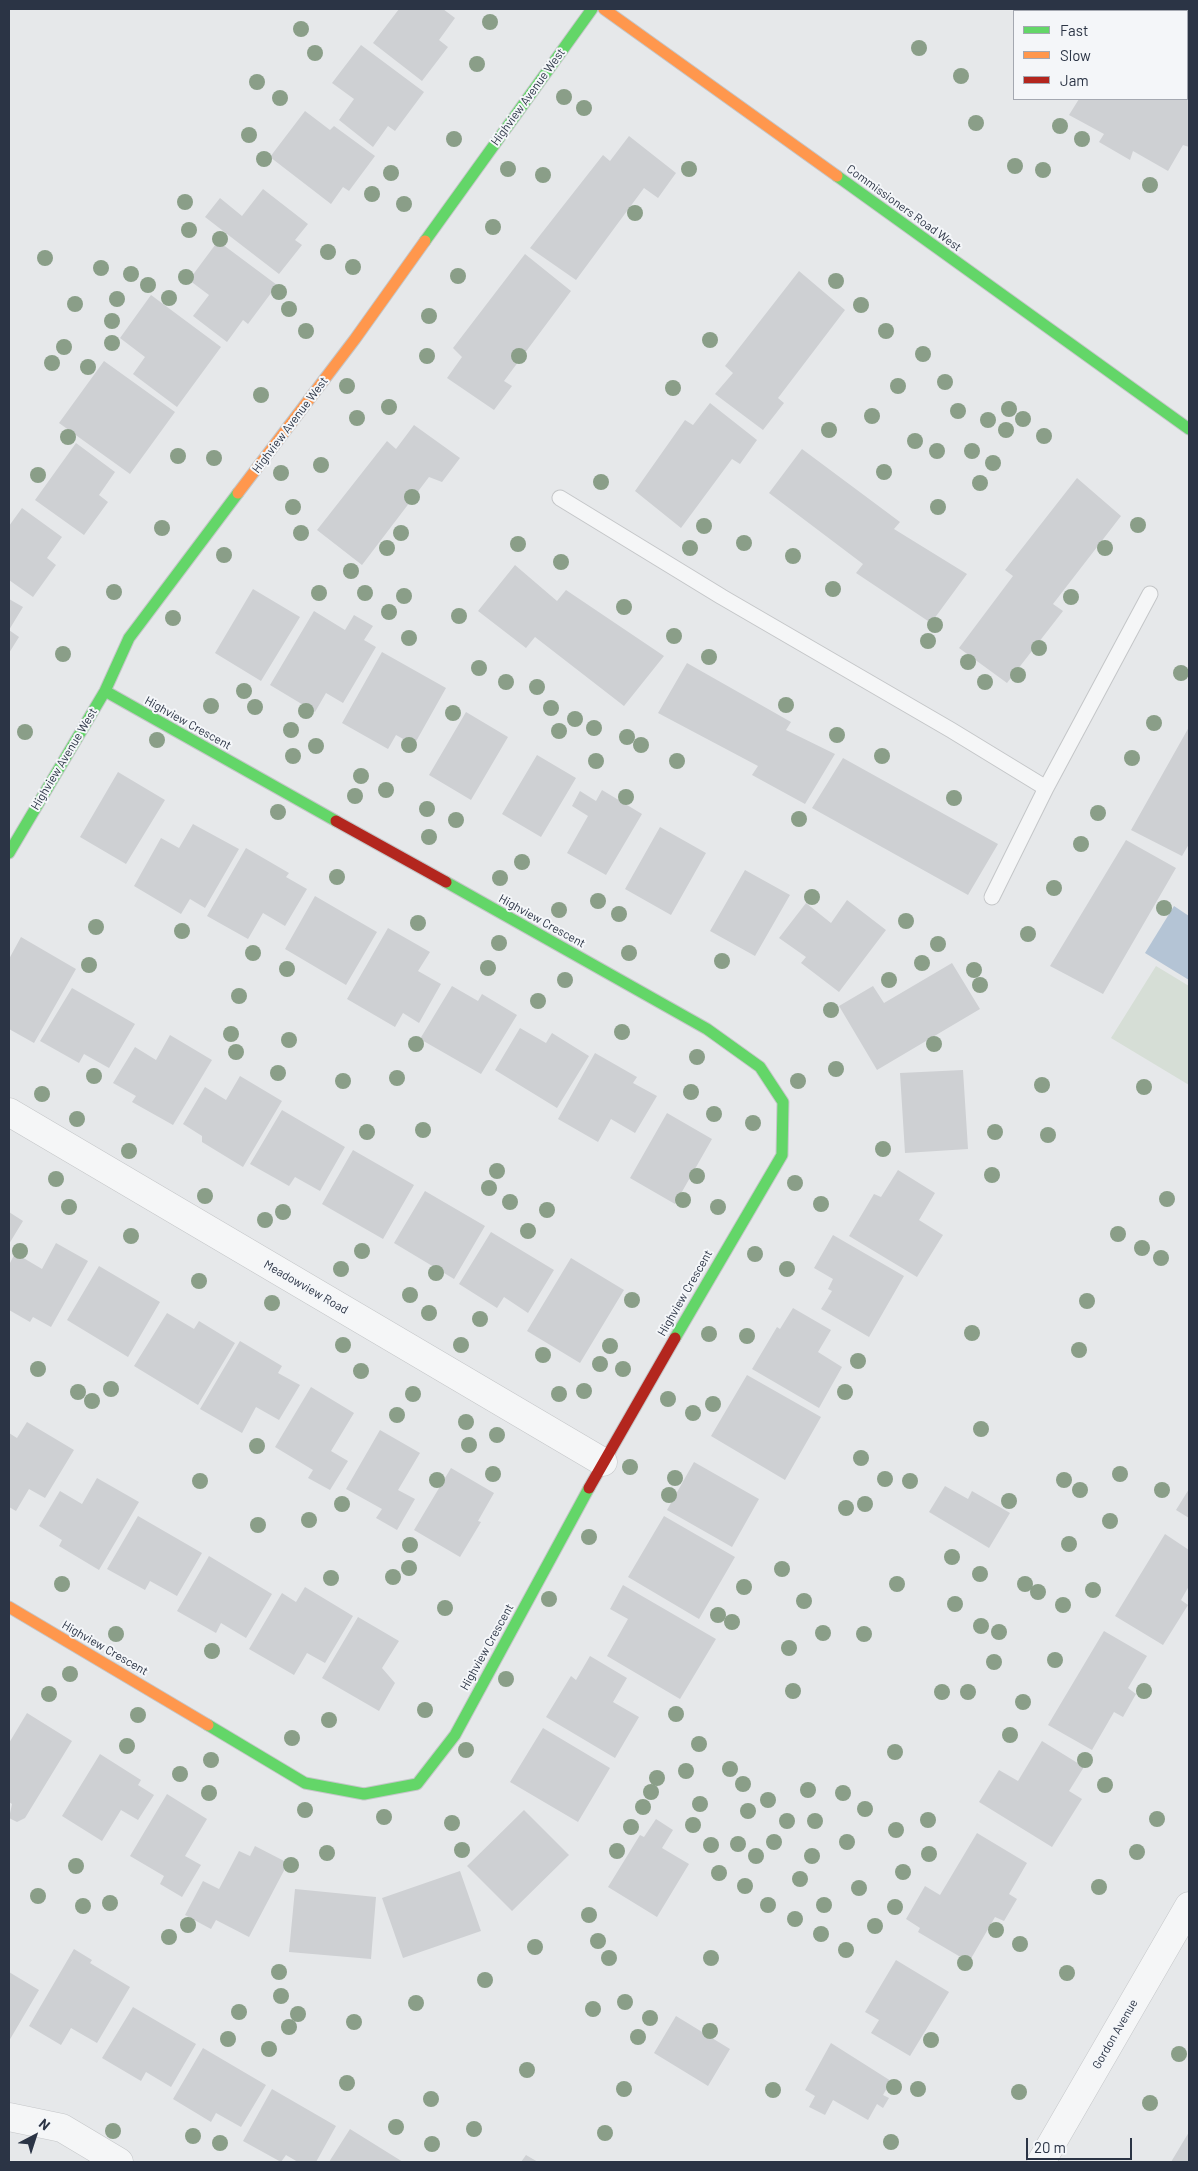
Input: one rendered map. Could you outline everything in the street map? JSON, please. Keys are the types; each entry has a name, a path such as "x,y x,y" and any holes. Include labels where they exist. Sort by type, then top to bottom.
{"street":[{"name":"Highview Avenue West","path":"9,853 105,691 128,638 355,339 592,9"},
{"name":"Commissioners Road West","path":"604,9 1189,429"},
{"name":"Highview Crescent","path":"9,1607 305,1783 364,1794 417,1784 455,1735 603,1462 782,1155 783,1102 760,1067 707,1029 105,691"},
{"name":"Meadowview Road","path":"9,1112 603,1462"},
{"name":"Gordon Avenue","path":"1041,2162 1189,1906"},
{"path":"9,2117 62,2128 119,2162"}],"lane":[{"path":"560,498 722,597 951,730 1046,788"},
{"path":"992,897 1046,788 1150,594"}],"shaded area":[{"path":"1156,966 1189,986 1189,1085 1111,1038"}],"water":[{"path":"1174,906 1189,916 1189,980 1145,953"}],"building":[{"path":"399,9 443,9 455,18 439,40 448,47 422,81 373,43"},
{"path":"1189,9 1189,147 1183,145 1168,171 1133,151 1130,160 1099,142 1104,134 1069,115 1078,100 1188,100 1188,10 1120,10"},
{"path":"361,45 424,92 395,131 388,126 373,147 339,120 354,99 332,83"},
{"path":"305,111 330,130 334,126 375,156 349,191 343,187 331,204 270,157"},
{"path":"629,136 676,173 658,198 644,188 576,280 530,248 603,155 610,161"},
{"path":"263,189 308,224 295,240 302,245 279,274 205,217 220,198 242,216"},
{"path":"218,241 277,285 248,324 243,320 227,342 193,316 209,295 189,280"},
{"path":"525,254 571,291 504,381 512,386 494,410 447,378 462,357 453,348"},
{"path":"799,271 845,310 778,398 784,403 763,430 715,394 733,373 725,366"},
{"path":"151,295 221,347 177,407 133,374 145,357 120,338"},
{"path":"104,361 175,412 130,474 59,423"},
{"path":"710,403 757,440 740,464 732,459 681,528 635,491 685,420 693,425"},
{"path":"414,425 460,458 442,482 429,477 362,565 317,530 387,441 396,449"},
{"path":"76,443 115,472 99,495 108,502 84,535 35,500"},
{"path":"802,449 900,522 894,529 967,574 931,623 856,573 863,564 769,493"},
{"path":"1077,478 1121,516 1053,604 1063,611 1007,683 959,648 1013,576 1005,570"},
{"path":"22,508 62,537 47,558 56,565 33,597 9,580 9,526"},
{"path":"515,565 557,601 566,590 664,656 624,706 535,637 526,648 478,611"},
{"path":"253,589 300,617 261,681 215,653"},
{"path":"9,599 23,607 9,630"},
{"path":"314,611 345,630 354,615 373,626 364,640 376,647 343,703 326,693 315,712 270,685"},
{"path":"9,630 19,637 9,653"},
{"path":"382,652 446,688 414,745 396,735 388,749 342,723"},
{"path":"687,663 791,722 786,730 835,754 805,804 752,775 758,766 658,713"},
{"path":"466,712 508,737 471,800 429,775"},
{"path":"1189,727 1189,844 1182,856 1131,830"},
{"path":"537,755 576,778 541,837 502,814"},
{"path":"843,758 998,844 968,895 812,808"},
{"path":"118,772 165,800 126,864 80,837"},
{"path":"602,790 642,814 606,875 567,853 588,816 572,806 580,791 596,801"},
{"path":"193,824 239,849 205,908 190,899 181,914 134,886 161,838 179,848"},
{"path":"660,827 706,853 671,915 625,889"},
{"path":"1126,840 1176,868 1103,994 1050,966"},
{"path":"246,848 289,873 286,877 307,889 285,926 263,913 248,939 207,916"},
{"path":"745,870 790,895 755,956 710,931"},
{"path":"315,896 377,932 346,985 285,949"},
{"path":"847,900 886,930 839,992 801,963 806,957 779,938 806,903 831,923"},
{"path":"388,928 430,952 418,971 441,984 419,1023 403,1013 395,1027 347,999"},
{"path":"21,937 76,969 34,1043 9,1029 9,959"},
{"path":"952,963 980,1009 877,1070 839,1006 873,986 884,1003"},
{"path":"452,986 478,1001 482,994 517,1015 481,1074 420,1039"},
{"path":"72,988 135,1024 109,1068 84,1054 79,1063 40,1041"},
{"path":"520,1028 546,1043 552,1033 589,1056 557,1108 495,1070"},
{"path":"170,1035 212,1060 173,1125 132,1102 136,1096 113,1083 135,1047 156,1060"},
{"path":"595,1053 637,1077 633,1083 657,1096 635,1133 611,1119 598,1142 558,1119"},
{"path":"963,1070 968,1149 905,1153 900,1073"},
{"path":"240,1076 282,1101 243,1167 202,1142 202,1136 183,1124 205,1087 226,1100"},
{"path":"282,1110 345,1147 320,1191 295,1177 289,1186 250,1164"},
{"path":"667,1113 712,1139 675,1204 630,1178"},
{"path":"353,1150 414,1185 383,1239 322,1204"},
{"path":"898,1170 935,1193 919,1220 943,1235 917,1277 849,1236 874,1194 881,1197"},
{"path":"425,1191 485,1226 454,1279 394,1243"},
{"path":"9,1212 23,1221 9,1244"},
{"path":"491,1232 554,1270 528,1313 504,1297 497,1308 459,1284"},
{"path":"833,1235 904,1276 869,1337 821,1309 832,1291 828,1289 833,1279 814,1268"},
{"path":"56,1243 88,1261 51,1327 33,1317 30,1322 9,1310 9,1265 15,1253 42,1269"},
{"path":"571,1258 624,1290 580,1363 527,1331"},
{"path":"99,1266 160,1302 128,1357 67,1320"},
{"path":"793,1308 831,1330 818,1352 842,1367 819,1408 752,1369 777,1327 780,1329"},
{"path":"167,1313 194,1329 199,1321 235,1343 198,1405 134,1366"},
{"path":"240,1341 282,1366 278,1373 300,1385 279,1420 256,1407 242,1433 200,1409"},
{"path":"747,1375 821,1417 785,1480 711,1436"},
{"path":"311,1387 354,1413 331,1451 348,1461 330,1490 308,1478 313,1470 275,1447"},
{"path":"27,1422 74,1450 45,1498 29,1489 16,1511 9,1507 9,1433 17,1438"},
{"path":"380,1430 420,1453 398,1490 415,1499 397,1530 376,1518 382,1509 346,1489"},
{"path":"694,1462 759,1499 732,1547 667,1510"},
{"path":"451,1468 494,1493 478,1521 481,1522 460,1557 414,1530"},
{"path":"97,1478 139,1502 99,1570 59,1546 62,1540 39,1526 60,1491 82,1504"},
{"path":"945,1486 968,1499 972,1491 1010,1513 989,1548 929,1512"},
{"path":"1189,1489 1189,1518 1176,1510"},
{"path":"138,1516 202,1553 177,1596 150,1581 145,1590 107,1569"},
{"path":"664,1516 735,1557 699,1619 628,1577"},
{"path":"1165,1534 1189,1550 1189,1586 1181,1600 1188,1605 1163,1645 1115,1616"},
{"path":"209,1556 272,1594 246,1638 221,1623 216,1633 177,1611"},
{"path":"623,1585 716,1639 680,1699 607,1656 628,1619 610,1609"},
{"path":"305,1587 353,1616 325,1663 307,1653 294,1675 249,1649 282,1593 296,1602"},
{"path":"358,1617 399,1641 382,1668 395,1683 379,1711 322,1678"},
{"path":"1104,1631 1147,1656 1128,1688 1136,1694 1123,1717 1114,1712 1092,1750 1048,1725"},
{"path":"590,1656 627,1678 613,1702 639,1717 615,1758 546,1717 571,1676 576,1680"},
{"path":"27,1713 72,1741 25,1818 17,1822 9,1818 12,1804 9,1802 9,1743"},
{"path":"543,1728 610,1768 578,1822 510,1782"},
{"path":"1042,1741 1084,1767 1069,1791 1082,1799 1052,1847 979,1802 999,1770 1018,1781"},
{"path":"100,1754 141,1780 138,1785 154,1795 138,1820 121,1810 102,1841 62,1816"},
{"path":"167,1794 207,1819 185,1856 201,1865 182,1897 160,1884 164,1876 130,1856"},
{"path":"524,1810 569,1855 512,1911 467,1866"},
{"path":"656,1819 673,1830 662,1848 689,1864 657,1917 608,1887 640,1835 644,1837"},
{"path":"977,1833 1027,1863 1009,1894 1017,1899 1004,1921 995,1917 969,1962 918,1932 920,1928 906,1919 925,1886 940,1895"},
{"path":"255,1846 288,1863 249,1937 216,1920 211,1929 185,1915 203,1881 219,1889 239,1851 250,1856"},
{"path":"460,1871 481,1931 403,1958 382,1898"},
{"path":"295,1889 376,1897 371,1959 289,1952"},
{"path":"74,1949 92,1960 90,1963 130,1987 97,2043 71,2028 61,2045 29,2026"},
{"path":"896,1960 949,1992 910,2056 871,2033 879,2020 865,2012"},
{"path":"9,1972 39,1990 9,2041"},
{"path":"133,2007 196,2044 171,2087 146,2072 141,2081 102,2058"},
{"path":"676,2016 730,2049 708,2086 654,2053"},
{"path":"831,2043 891,2081 883,2095 889,2098 883,2108 877,2104 868,2120 833,2100 825,2115 809,2107 815,2096 805,2090"},
{"path":"203,2048 266,2085 241,2127 216,2113 211,2122 173,2099"},
{"path":"272,2089 336,2126 316,2162 298,2162 286,2155 281,2162 243,2141"},
{"path":"350,2129 403,2162 329,2162"},
{"path":"1189,2132 1189,2162 1171,2162"},
{"path":"526,2155 538,2162 521,2162"}],"traffic: fast":[{"path":"425,241 592,9"},
{"path":"837,176 1189,429"},
{"path":"9,853 105,691 129,638 238,493"},
{"path":"105,691 336,821"},
{"path":"446,882 707,1029 760,1067 783,1102 782,1155 675,1338"},
{"path":"208,1725 305,1783 364,1794 417,1784 455,1735 589,1488"}],"traffic: slow":[{"path":"604,9 837,176"},
{"path":"238,493 355,339 425,241"},
{"path":"9,1607 208,1725"}],"traffic: jam":[{"path":"336,821 446,882"},
{"path":"589,1488 675,1338"}]}
